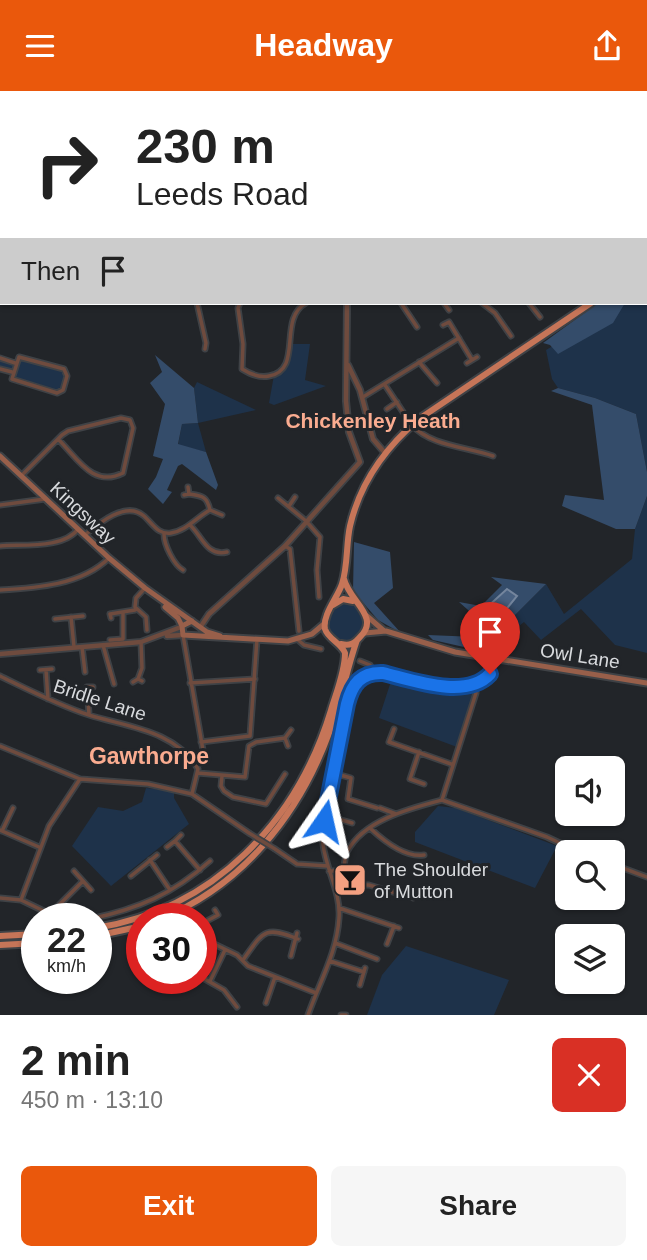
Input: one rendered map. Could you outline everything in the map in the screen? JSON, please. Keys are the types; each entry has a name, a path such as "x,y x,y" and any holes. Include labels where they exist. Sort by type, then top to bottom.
{"highway":[{"path":"112,923 169,906 230,869 269,830 291,800 325,731 345,660 345,653 329,636 325,623 344,577 351,525 358,499 385,453 429,411 588,305"},
{"path":"339,644 347,646 357,640 365,633 368,625 367,616 353,601 344,577"},
{"path":"333,605 343,599 353,601"},
{"path":"189,903 218,887 256,855 274,835 295,804 329,735 357,640"},
{"path":"0,936 21,935"},
{"path":"0,945 21,944"}],"main road":[{"name":"Kingsway","path":"0,456 178,618 182,627"},
{"name":"Kingsway","path":"146,589 213,636 220,636"},
{"name":"Owl Lane","path":"367,616 386,631 455,652 647,683"},
{"path":"192,622 182,627 183,635 278,641 312,634 325,623"},
{"path":"197,636 201,627"},
{"name":"Owl Lane","path":"365,633 386,631"},
{"path":"312,634 329,636"}],"street":[{"path":"197,305 206,342 205,349"},
{"path":"239,305 237,308 243,344 242,369 264,377 277,374 285,367 290,326 298,305"},
{"path":"201,627 209,614 285,546 360,462 349,432 346,380 347,305"},
{"path":"402,305 417,327"},
{"path":"445,305 449,310"},
{"path":"485,305 495,313 511,336"},
{"path":"531,305 540,317"},
{"path":"535,310 541,306"},
{"path":"443,325 449,321 474,358 467,363"},
{"path":"363,397 459,338"},
{"path":"19,356 64,369 67,376 63,390 57,393 12,379 12,372 19,356"},
{"path":"0,358 16,363"},
{"path":"346,361 363,397 373,439 385,453"},
{"path":"419,362 437,383"},
{"path":"0,369 12,372"},
{"path":"424,378 428,374"},
{"path":"346,380 355,380"},
{"path":"385,385 405,415"},
{"path":"387,409 397,402"},
{"path":"21,476 58,439 75,428 121,418 130,420 133,428 123,473 105,479 95,475 58,439"},
{"path":"412,425 437,439 490,453"},
{"path":"188,487 186,494 203,496 208,502 209,510"},
{"path":"289,506 295,497"},
{"path":"278,498 306,521 320,537 317,570 319,597"},
{"path":"0,505 45,499"},
{"path":"209,510 222,515"},
{"path":"85,535 108,517 131,513 143,515 164,533 178,531 209,510"},
{"path":"190,524 206,547 220,554 227,552"},
{"path":"0,546 63,540 78,529"},
{"path":"164,533 165,543 178,567 184,570"},
{"path":"285,546 290,549 299,631"},
{"path":"220,554 220,561"},
{"path":"0,590 78,578 95,570 109,558"},
{"path":"174,572 178,567"},
{"path":"135,610 136,598 146,589"},
{"path":"111,616 135,610 146,617 147,630"},
{"path":"110,640 123,639 122,613"},
{"path":"192,622 209,614"},
{"path":"55,619 83,616"},
{"path":"71,617 74,647"},
{"path":"0,654 141,642 182,627"},
{"path":"162,636 183,635 204,760 201,763"},
{"path":"201,742 250,736 257,639"},
{"path":"297,639 304,645 321,649"},
{"path":"133,682 140,680 141,642"},
{"path":"103,645 114,684"},
{"path":"82,646 85,672"},
{"path":"308,1015 330,961 340,908 323,846 324,815 350,693 358,680 374,673 444,685 475,685 490,674 494,658"},
{"path":"360,661 370,665 374,673"},
{"path":"40,670 52,669"},
{"path":"46,670 48,699"},
{"name":"Bridle Lane","path":"0,676 89,715 150,731 192,760 198,773"},
{"path":"190,683 255,679"},
{"path":"442,800 451,764 476,693 475,685"},
{"path":"89,715 87,687 93,687"},
{"path":"394,729 389,742 451,764"},
{"path":"192,794 198,773 244,777 249,746 256,742 285,738 291,730"},
{"path":"285,738 288,746"},
{"path":"0,745 80,779 148,784 192,794 297,864 344,871"},
{"path":"419,752 410,779 424,784"},
{"path":"333,773 351,778 348,799 396,814"},
{"path":"222,776 221,786 228,794 266,804 285,774"},
{"path":"21,900 54,815 80,779"},
{"path":"344,885 349,849 371,829 396,814 442,800 555,841"},
{"path":"12,808 1,831 40,847"},
{"path":"324,815 352,823"},
{"path":"371,829 391,846 417,856 425,855"},
{"path":"167,847 181,835"},
{"path":"175,841 200,870"},
{"path":"131,876 157,855"},
{"path":"150,860 170,890"},
{"path":"112,913 149,903 210,861"},
{"path":"625,869 647,877"},
{"path":"74,871 92,890"},
{"path":"61,903 83,881"},
{"path":"336,890 344,885 369,885 413,898 415,893"},
{"path":"0,898 27,903"},
{"path":"340,908 396,927 387,944"},
{"path":"243,960 264,933 277,930 296,936 291,956"},
{"path":"335,943 377,959"},
{"path":"217,946 253,968 316,993"},
{"path":"217,967 225,950"},
{"path":"330,961 364,970 360,985"},
{"path":"266,1003 275,977"},
{"path":"217,986 224,990 234,1006"},
{"path":"341,1015 346,1015"}],"shaded area":[{"path":"595,305 624,305 613,323 558,354 550,345 543,343"},
{"path":"622,305 647,305 647,472 636,414 595,398 558,388 552,379 546,350"},
{"path":"289,344 310,344 305,380 326,386 274,405 269,403 274,375 285,367"},
{"path":"155,355 194,388 198,423 182,424 178,444 206,452 218,485 216,490 182,464 178,466 167,490 172,492 163,504 148,489 163,459 153,456 165,404 150,383 162,372"},
{"path":"19,357 64,369 67,376 63,390 57,393 12,379 12,372 0,369 0,358 15,363"},
{"path":"197,382 256,410 198,423 194,388"},
{"path":"558,388 595,398 636,414 647,472 647,496 635,529 616,529 562,506 565,495 604,500 592,405 551,391"},
{"path":"198,423 206,452 178,445 182,424"},
{"path":"647,496 647,653 615,645 581,609 541,640 524,622 495,645 489,631 503,627 546,584 564,614 632,559 635,529"},
{"path":"354,542 390,552 393,588 374,603 401,633 378,620 353,591"},
{"path":"491,577 546,584 503,627 490,631 495,645 486,652 433,640 428,635 476,637 485,625 459,602 481,606 502,585"},
{"path":"507,589 517,596 500,617 491,620 485,609"},
{"path":"335,602 356,602 368,622 354,643 343,645 326,630 328,615"},
{"path":"393,675 444,686 475,685 476,693 457,747 379,718"},
{"path":"146,788 174,791 174,798 189,824 111,886 72,846 98,807 123,811 142,802"},
{"path":"438,806 456,808 555,845 555,850 535,888 415,842 415,832"},
{"path":"406,946 509,980 494,1015 367,1015 382,975"}],"place":[{"name":"The Shoulder of Mutton","path":"350,880"}],"district":[{"name":"Chickenley Heath","path":"373,420"},
{"name":"Gawthorpe","path":"149,756"}],"route":[{"path":"324,821 347,704 358,680 374,673 383,673 458,687 475,685 490,674"}]}
